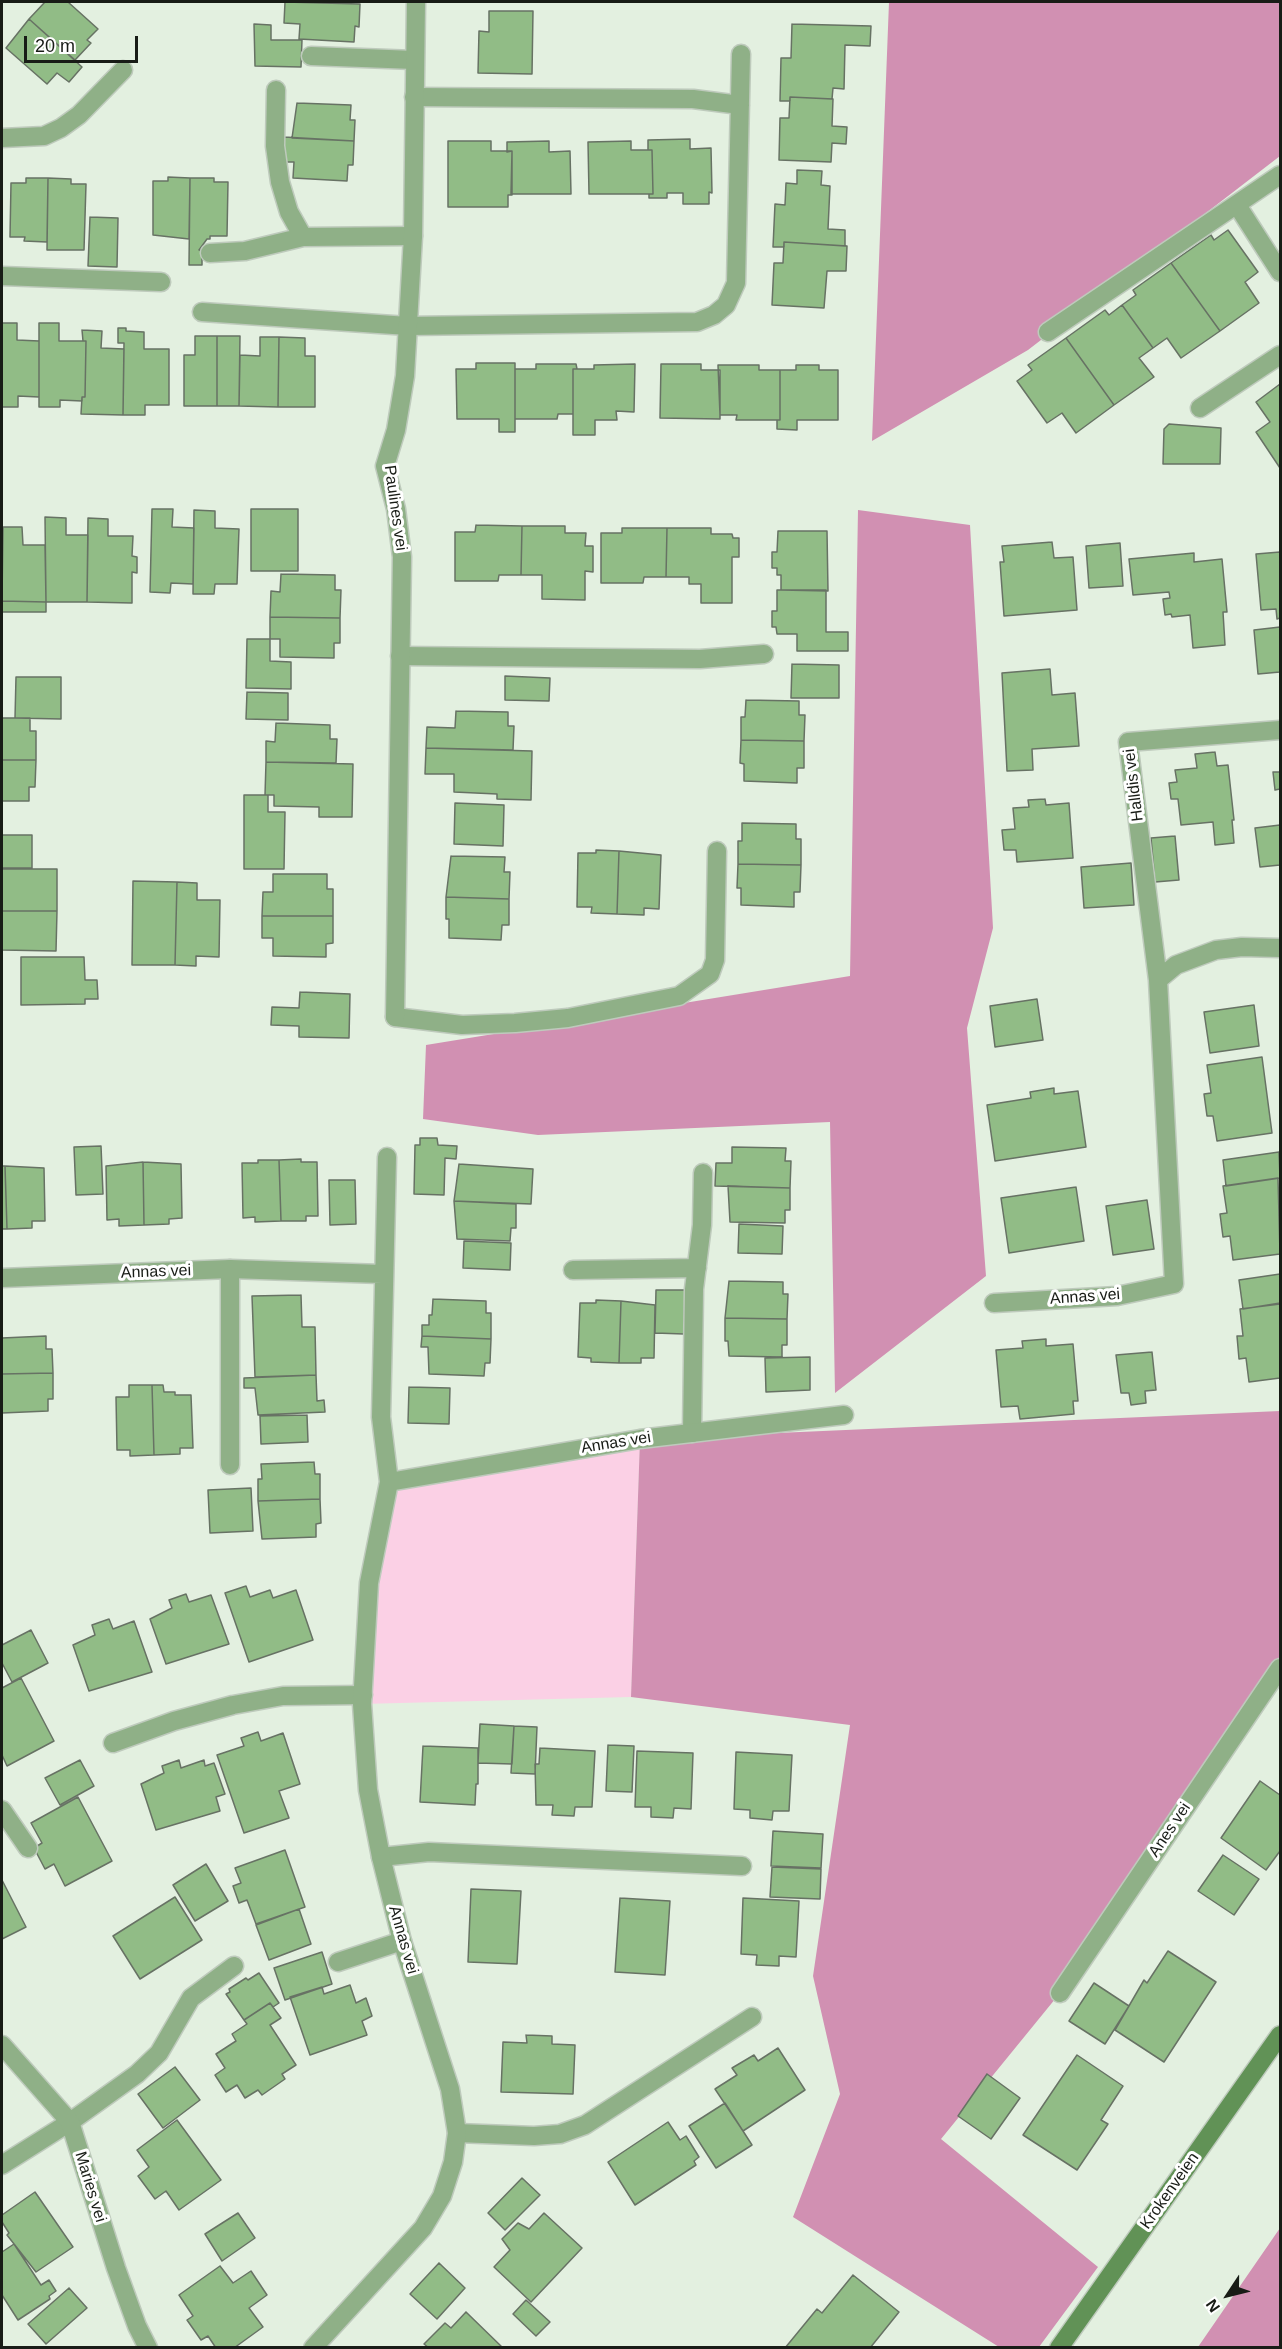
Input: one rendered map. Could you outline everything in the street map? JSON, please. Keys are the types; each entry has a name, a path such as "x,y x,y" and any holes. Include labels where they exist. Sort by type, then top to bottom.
{"street":[{"name":"Paulines vei","path":"416,2 413,236 405,376 396,430 385,466 396,509 402,557 395,1017 462,1025 515,1023 568,1018 679,996 710,974 715,960 717,851"},
{"path":"202,312 408,326 698,322 714,315 726,305 736,283 741,54"},
{"path":"310,56 414,60"},
{"path":"2,138 44,136 61,128 79,115 123,70"},
{"path":"276,90 275,146 280,182 289,212 303,237"},
{"path":"414,97 693,99 740,105"},
{"path":"1047,332 1281,175"},
{"path":"1237,205 1281,272"},
{"path":"210,254 245,251 303,237 413,236"},
{"path":"2,276 160,282"},
{"path":"1200,408 1281,354"},
{"path":"400,656 700,659 764,654"},
{"name":"Halldis vei","path":"1174,1284 1158,980 1128,742 1281,730"},
{"path":"1158,980 1176,965 1216,950 1242,947 1281,948"},
{"name":"Annas vei","path":"313,2348 423,2228 442,2196 453,2162 457,2133 450,2090 402,1941 381,1857 369,1790 363,1695 369,1583 389,1482 381,1417 382,1274 387,1157"},
{"path":"692,1433 697,1268 702,1225 703,1173"},
{"path":"573,1270 697,1268"},
{"path":"230,1269 230,1465"},
{"name":"Annas vei","path":"2,1278 230,1269 382,1274"},
{"name":"Annas vei","path":"994,1303 1117,1296 1174,1284"},
{"name":"Annas vei","path":"389,1482 640,1439 844,1414"},
{"name":"Anes vei","path":"1060,1993 1281,1668"},
{"path":"113,1743 174,1721 233,1705 283,1696 363,1695"},
{"path":"2,1810 28,1848"},
{"path":"381,1857 429,1852 742,1866"},
{"path":"338,1962 402,1941"},
{"path":"2,2164 70,2121 137,2074 159,2053 191,1998 234,1966"},
{"path":"457,2133 534,2136 560,2134 585,2125 752,2017"},
{"name":"Krokenveien","path":"1059,2348 1281,2036"},
{"name":"Maries vei","path":"2,2045 70,2121 116,2268 137,2326 148,2348"}],"shaded area":[{"path":"889,2 1280,2 1280,156 1028,350 872,441"},
{"path":"858,510 970,525 993,928 967,1028 986,1276 835,1393 830,1122 538,1135 423,1119 426,1045 850,976"},
{"path":"1280,1411 1280,1668 1060,1993 941,2139 1098,2267 1039,2347 999,2347 793,2217 840,2094 813,1976 850,1725 631,1697 640,1439"},
{"path":"640,1439 631,1697 362,1704 389,1482"},
{"path":"1280,2228 1280,2347 1198,2347"}],"building":[{"path":"45,2 68,2 98,29 87,40 91,43 75,60 29,19"},
{"path":"285,2 360,4 359,27 355,26 354,42 299,39 300,24 284,23"},
{"path":"489,11 533,11 532,74 478,73 479,31 489,32"},
{"path":"29,19 82,67 69,82 57,73 47,84 6,48"},
{"path":"254,24 271,25 271,40 302,40 301,67 255,66"},
{"path":"792,24 871,26 870,46 845,45 844,89 833,88 832,99 790,97 790,101 780,101 781,58 791,58"},
{"path":"790,97 833,99 832,126 847,127 846,144 832,143 831,162 779,160 780,118 789,118"},
{"path":"297,103 351,105 350,120 355,120 354,141 292,138"},
{"path":"284,137 354,141 353,165 348,165 347,181 293,178 294,162 282,162"},
{"path":"690,139 690,149 711,148 712,193 709,192 709,204 683,204 683,193 667,193 667,198 649,198 649,194 653,194 652,150 648,150 648,140"},
{"path":"448,141 491,141 491,151 512,151 512,195 508,195 508,207 448,207"},
{"path":"549,141 549,152 570,151 571,194 511,194 512,151 507,152 507,142"},
{"path":"631,141 631,150 652,150 653,194 589,194 588,142"},
{"path":"797,170 822,171 821,185 830,186 828,229 845,230 845,246 784,242 784,247 773,247 775,204 785,205 786,183 797,184"},
{"path":"168,177 190,178 189,239 153,235 153,181 168,181"},
{"path":"26,178 48,178 47,242 24,241 25,237 10,237 11,183 26,183"},
{"path":"48,178 71,179 71,184 86,184 84,250 47,250"},
{"path":"190,178 214,178 214,182 228,182 227,236 210,236 210,239 207,239 199,250 202,250 202,265 189,265"},
{"path":"90,217 118,218 117,267 88,266"},
{"path":"1228,230 1258,272 1245,282 1259,303 1220,331 1171,263 1211,235 1214,240"},
{"path":"784,242 847,246 846,271 827,271 824,308 772,305 774,263 783,263"},
{"path":"1171,263 1220,331 1181,358 1167,338 1153,348 1122,305 1136,295 1133,290"},
{"path":"1122,305 1153,348 1139,358 1154,377 1114,405 1066,338 1105,310 1109,315"},
{"path":"2,323 17,323 17,340 39,341 39,397 18,396 18,407 2,407"},
{"path":"39,323 59,323 59,341 86,341 85,397 82,397 82,401 60,400 60,407 39,407"},
{"path":"118,328 144,332 144,349 169,349 169,405 145,405 145,415 123,415 124,343 118,343"},
{"path":"82,330 102,331 101,348 124,349 123,415 81,414 82,397 85,397 86,341 83,341"},
{"path":"195,336 217,336 217,406 184,406 184,355 195,355"},
{"path":"217,336 240,336 239,406 217,406"},
{"path":"260,337 279,337 278,407 239,406 240,355 260,356"},
{"path":"279,337 305,338 305,356 315,356 315,407 278,407"},
{"path":"1066,338 1114,405 1076,433 1062,413 1047,423 1017,381 1032,370 1028,365"},
{"path":"476,363 515,363 515,432 499,432 499,419 457,419 456,369 476,369"},
{"path":"536,364 576,364 577,369 573,369 573,414 558,414 557,419 515,419 515,369 536,369"},
{"path":"635,364 634,412 616,411 617,420 595,420 595,435 573,435 573,369 594,369 594,365"},
{"path":"661,364 701,364 701,370 720,370 720,419 660,418"},
{"path":"718,365 759,365 759,370 780,370 780,420 736,420 737,415 720,415"},
{"path":"796,365 819,365 819,370 838,370 838,420 797,420 797,430 777,429 777,420 780,420 780,370 796,370"},
{"path":"1280,384 1280,468 1256,432 1270,422 1256,402"},
{"path":"1169,424 1221,428 1220,464 1163,464 1164,429"},
{"path":"152,509 173,509 172,527 194,528 193,584 171,583 170,593 150,592"},
{"path":"251,509 298,509 298,571 251,571"},
{"path":"194,510 215,511 215,528 239,529 237,584 215,584 214,594 193,594"},
{"path":"45,517 66,518 66,535 88,535 87,602 46,602"},
{"path":"88,518 108,519 108,536 133,536 132,556 137,557 137,573 132,572 132,603 87,602"},
{"path":"476,525 522,526 521,575 499,575 498,581 455,581 455,532 475,532"},
{"path":"522,526 565,526 565,533 586,533 585,546 593,546 593,572 585,571 585,600 542,599 542,575 521,575"},
{"path":"3,527 22,527 23,545 45,545 46,602 2,601"},
{"path":"622,528 667,528 666,577 644,577 643,583 601,583 601,533 622,533"},
{"path":"667,528 711,528 711,534 732,534 733,538 739,538 739,557 732,557 732,603 701,603 701,584 689,584 689,577 666,577"},
{"path":"778,531 827,531 828,591 781,590 781,575 777,575 777,568 772,568 772,552 777,552"},
{"path":"1052,542 1054,558 1073,557 1077,610 1004,616 1000,562 1004,562 1002,546"},
{"path":"1120,543 1123,586 1089,588 1086,546"},
{"path":"1280,552 1280,618 1277,619 1276,609 1261,610 1256,554"},
{"path":"1194,553 1194,562 1222,559 1227,612 1223,612 1225,645 1193,648 1190,615 1172,617 1171,614 1165,615 1163,599 1170,598 1169,592 1133,595 1129,559"},
{"path":"281,574 335,575 335,590 341,590 340,618 270,617 271,591 280,592"},
{"path":"777,590 826,590 826,632 848,632 848,651 797,651 797,634 777,634 776,627 772,627 772,611 777,611"},
{"path":"2,601 46,602 46,612 2,612"},
{"path":"270,617 340,618 340,643 334,643 334,658 280,657 280,639 270,639"},
{"path":"1280,627 1280,672 1258,674 1254,630"},
{"path":"247,639 270,639 270,661 291,662 291,689 246,688"},
{"path":"792,664 839,665 839,698 791,698"},
{"path":"1050,669 1052,695 1075,693 1079,746 1032,749 1033,770 1007,771 1002,673"},
{"path":"505,676 550,678 549,701 505,700"},
{"path":"16,677 61,677 61,719 15,718"},
{"path":"247,692 288,693 288,720 246,719"},
{"path":"746,700 799,701 799,715 805,715 804,741 741,740 741,717 745,717"},
{"path":"456,711 508,712 508,726 514,726 513,750 426,748 427,727 455,728"},
{"path":"2,718 30,718 30,731 36,731 36,760 2,760"},
{"path":"276,723 330,725 330,739 337,739 336,763 266,762 266,741 275,742"},
{"path":"741,740 804,741 804,768 797,768 797,783 744,781 744,764 740,763"},
{"path":"426,748 532,751 531,800 497,799 497,794 454,792 454,774 425,774"},
{"path":"1215,752 1217,766 1228,765 1234,843 1215,845 1213,822 1181,825 1178,799 1171,799 1169,783 1177,782 1175,770 1197,768 1195,754"},
{"path":"2,760 36,760 35,787 29,787 29,801 2,801"},
{"path":"266,762 353,764 352,817 319,817 319,807 274,806 274,795 265,795"},
{"path":"1273,772 1280,772 1280,789 1275,790"},
{"path":"244,795 268,795 268,812 285,812 284,869 244,869"},
{"path":"1045,799 1046,805 1069,803 1073,858 1017,862 1016,850 1004,850 1002,830 1015,829 1013,808 1029,807 1028,800"},
{"path":"455,803 504,805 503,846 454,844"},
{"path":"742,823 796,824 796,839 801,839 801,865 738,864 738,841 742,841"},
{"path":"1280,825 1280,865 1260,867 1255,828"},
{"path":"2,835 32,835 32,868 2,868"},
{"path":"1175,836 1179,880 1155,882 1151,838"},
{"path":"596,850 619,851 617,914 591,913 592,907 577,907 578,853 596,853"},
{"path":"619,851 661,855 659,909 644,908 644,915 617,914"},
{"path":"451,856 505,857 504,872 510,872 509,899 446,897"},
{"path":"1131,863 1134,905 1084,908 1081,867"},
{"path":"738,864 801,865 800,892 794,892 794,907 741,905 741,888 737,888"},
{"path":"2,869 57,869 57,911 2,911"},
{"path":"273,874 327,874 327,889 333,889 333,916 262,916 263,892 273,892"},
{"path":"133,881 177,882 175,965 132,965"},
{"path":"177,882 197,883 197,900 220,900 219,957 196,956 196,966 175,965"},
{"path":"446,897 509,899 509,925 502,925 501,940 449,938"},
{"path":"2,911 57,911 56,951 2,950"},
{"path":"262,916 333,916 333,943 326,944 326,957 273,956 273,938 262,938"},
{"path":"21,957 84,957 85,980 97,980 98,999 85,999 85,1004 21,1005"},
{"path":"300,992 350,994 349,1038 299,1037 299,1026 271,1025 272,1007 299,1008"},
{"path":"1037,999 1043,1040 995,1047 990,1006"},
{"path":"1254,1005 1259,1046 1210,1053 1204,1012"},
{"path":"1262,1057 1272,1133 1217,1141 1213,1116 1207,1116 1204,1094 1211,1093 1207,1065"},
{"path":"1054,1088 1054,1094 1078,1091 1086,1147 995,1161 987,1105 1031,1098 1030,1092"},
{"path":"420,1138 437,1138 438,1145 457,1146 456,1159 445,1158 444,1195 414,1194 415,1145 420,1145"},
{"path":"101,1146 103,1194 76,1195 74,1147"},
{"path":"732,1147 786,1148 785,1161 791,1161 790,1188 715,1186 716,1163 732,1163"},
{"path":"1279,1152 1280,1178 1226,1186 1223,1160"},
{"path":"301,1159 301,1162 317,1162 318,1216 306,1216 306,1221 281,1221 279,1160"},
{"path":"258,1160 279,1160 281,1221 255,1222 255,1217 243,1218 242,1163 258,1163"},
{"path":"143,1162 181,1164 182,1218 169,1219 169,1224 144,1225"},
{"path":"143,1162 144,1225 119,1226 119,1219 107,1220 106,1166"},
{"path":"459,1164 533,1169 531,1204 454,1201"},
{"path":"2,1166 5,1166 7,1229 2,1229"},
{"path":"5,1166 44,1168 45,1221 32,1221 32,1228 7,1229"},
{"path":"1278,1178 1280,1254 1233,1260 1230,1236 1223,1237 1220,1214 1227,1213 1223,1186"},
{"path":"329,1180 355,1180 356,1224 330,1225"},
{"path":"728,1186 790,1188 790,1210 785,1210 785,1223 730,1222"},
{"path":"1076,1187 1084,1241 1009,1253 1001,1198"},
{"path":"1147,1200 1154,1249 1113,1255 1106,1206"},
{"path":"454,1201 516,1204 516,1228 511,1228 510,1241 457,1239"},
{"path":"739,1224 783,1226 782,1254 738,1253"},
{"path":"464,1241 511,1243 510,1270 463,1268"},
{"path":"1280,1274 1280,1303 1243,1309 1239,1280"},
{"path":"729,1281 783,1282 783,1294 788,1294 787,1319 725,1318"},
{"path":"656,1290 685,1290 684,1334 655,1333"},
{"path":"301,1295 302,1327 315,1327 316,1375 255,1377 252,1296"},
{"path":"433,1299 486,1301 486,1313 491,1313 491,1339 422,1336 422,1325 429,1325 429,1315 432,1315"},
{"path":"596,1300 621,1301 619,1363 591,1362 591,1358 578,1357 580,1303 596,1303"},
{"path":"621,1301 655,1305 654,1358 641,1358 641,1363 619,1363"},
{"path":"1280,1304 1280,1378 1249,1382 1246,1358 1239,1359 1237,1336 1243,1336 1240,1309"},
{"path":"725,1318 787,1319 787,1345 782,1345 782,1357 729,1356 728,1341 725,1341"},
{"path":"46,1336 46,1349 52,1349 53,1373 2,1374 2,1338"},
{"path":"422,1336 491,1339 490,1363 485,1363 484,1376 429,1374 428,1347 421,1347"},
{"path":"1046,1339 1046,1346 1073,1344 1078,1401 1073,1401 1074,1414 1020,1419 1018,1406 1001,1407 996,1350 1023,1348 1022,1341"},
{"path":"1152,1352 1156,1390 1145,1391 1146,1403 1131,1405 1129,1393 1121,1393 1116,1355"},
{"path":"810,1357 810,1390 766,1392 765,1358"},
{"path":"53,1373 53,1399 48,1399 48,1411 2,1413 2,1374"},
{"path":"316,1375 317,1401 324,1400 325,1412 258,1415 255,1388 244,1388 244,1378"},
{"path":"129,1385 152,1385 154,1455 130,1456 130,1450 117,1450 116,1397 129,1397"},
{"path":"152,1385 163,1385 164,1392 175,1392 175,1395 191,1395 193,1448 180,1448 180,1454 154,1455"},
{"path":"409,1387 450,1388 449,1424 408,1423"},
{"path":"307,1415 308,1442 261,1444 260,1416"},
{"path":"314,1462 315,1474 320,1474 320,1499 258,1501 258,1479 262,1479 261,1464"},
{"path":"251,1488 253,1531 210,1533 208,1490"},
{"path":"320,1499 321,1523 316,1524 316,1537 262,1539 258,1501"},
{"path":"246,1586 250,1597 270,1590 273,1598 296,1590 313,1640 249,1662 225,1593"},
{"path":"186,1594 189,1602 211,1595 229,1644 166,1664 150,1619 172,1608 169,1600"},
{"path":"109,1619 113,1629 134,1621 152,1672 89,1691 73,1645 95,1635 92,1625"},
{"path":"31,1630 48,1663 12,1682 2,1663 2,1645"},
{"path":"21,1678 54,1741 7,1766 2,1755 2,1688"},
{"path":"480,1724 514,1726 512,1764 478,1763"},
{"path":"514,1726 537,1727 535,1774 511,1773"},
{"path":"258,1732 261,1741 283,1733 300,1784 279,1791 289,1818 244,1833 217,1755 244,1746 241,1738"},
{"path":"608,1745 634,1746 632,1792 606,1791"},
{"path":"423,1746 478,1748 478,1784 476,1784 475,1805 420,1802"},
{"path":"540,1748 595,1751 592,1807 575,1807 574,1816 552,1815 553,1805 536,1805 535,1764 539,1764"},
{"path":"637,1751 693,1753 691,1809 674,1808 673,1818 651,1817 651,1807 635,1807"},
{"path":"736,1752 792,1755 789,1811 773,1811 772,1820 750,1818 750,1810 734,1809"},
{"path":"80,1760 94,1786 60,1805 45,1778"},
{"path":"179,1760 181,1768 204,1760 205,1766 214,1763 225,1794 216,1797 220,1811 156,1830 141,1784 164,1773 162,1766"},
{"path":"1260,1781 1280,1795 1280,1851 1266,1870 1221,1838"},
{"path":"78,1797 112,1861 65,1886 54,1864 45,1869 34,1848 42,1843 31,1823"},
{"path":"773,1831 823,1834 821,1868 771,1866"},
{"path":"285,1850 305,1907 256,1924 247,1900 239,1903 233,1886 241,1883 235,1868"},
{"path":"1223,1855 1259,1879 1234,1915 1198,1891"},
{"path":"206,1864 228,1901 195,1921 173,1885"},
{"path":"772,1867 821,1869 820,1899 770,1897"},
{"path":"2,1880 26,1927 2,1939"},
{"path":"471,1889 521,1891 517,1964 468,1962"},
{"path":"175,1897 202,1940 140,1979 113,1936"},
{"path":"620,1898 670,1901 665,1975 615,1972"},
{"path":"743,1898 799,1901 796,1957 779,1956 779,1966 756,1965 757,1955 741,1954"},
{"path":"299,1909 311,1944 269,1960 256,1925"},
{"path":"1168,1951 1216,1982 1164,2062 1115,2030 1144,1980 1147,1983"},
{"path":"322,1952 332,1984 285,2000 274,1968"},
{"path":"259,1973 279,2003 273,2007 270,2003 244,2020 226,1994 230,1992 229,1989 246,1978 248,1980"},
{"path":"1094,1983 1129,2006 1105,2044 1069,2021"},
{"path":"350,1985 356,2003 366,1998 372,2016 362,2021 367,2035 310,2055 290,1997 322,1987 324,1994"},
{"path":"270,2003 281,2018 270,2025 296,2065 282,2074 285,2079 262,2095 258,2090 245,2098 237,2085 226,2092 215,2075 225,2068 216,2054 236,2041 232,2034 247,2024 244,2020"},
{"path":"526,2035 552,2036 552,2044 575,2045 573,2094 501,2092 503,2042 527,2043"},
{"path":"778,2048 805,2090 743,2131 715,2089 737,2075 732,2068 754,2055 758,2061"},
{"path":"1077,2055 1123,2086 1101,2120 1108,2124 1077,2170 1023,2135"},
{"path":"175,2067 200,2100 163,2128 138,2094"},
{"path":"987,2074 1020,2098 991,2139 958,2116"},
{"path":"725,2103 752,2145 716,2168 689,2126"},
{"path":"177,2120 221,2180 179,2210 166,2191 155,2199 138,2176 149,2167 137,2150"},
{"path":"668,2122 680,2140 686,2136 699,2157 694,2161 696,2165 635,2205 608,2162"},
{"path":"522,2178 540,2195 505,2230 488,2213"},
{"path":"35,2192 73,2247 36,2272 7,2235 9,2233 2,2222 2,2215"},
{"path":"238,2213 255,2238 222,2261 205,2234"},
{"path":"544,2213 582,2248 531,2302 494,2267 510,2250 502,2239 518,2223 529,2229"},
{"path":"14,2244 41,2285 49,2280 56,2291 49,2296 50,2299 18,2320 2,2295 2,2252"},
{"path":"439,2263 465,2288 437,2319 410,2294"},
{"path":"220,2266 233,2283 251,2271 267,2295 249,2308 263,2327 234,2348 216,2348 208,2336 201,2340 187,2320 193,2316 179,2295"},
{"path":"853,2275 899,2312 870,2348 785,2348 817,2309 822,2313"},
{"path":"69,2288 87,2308 46,2344 28,2324"},
{"path":"526,2300 550,2322 536,2336 513,2314"},
{"path":"466,2312 503,2348 429,2348 424,2344 445,2323 451,2328"}]}
